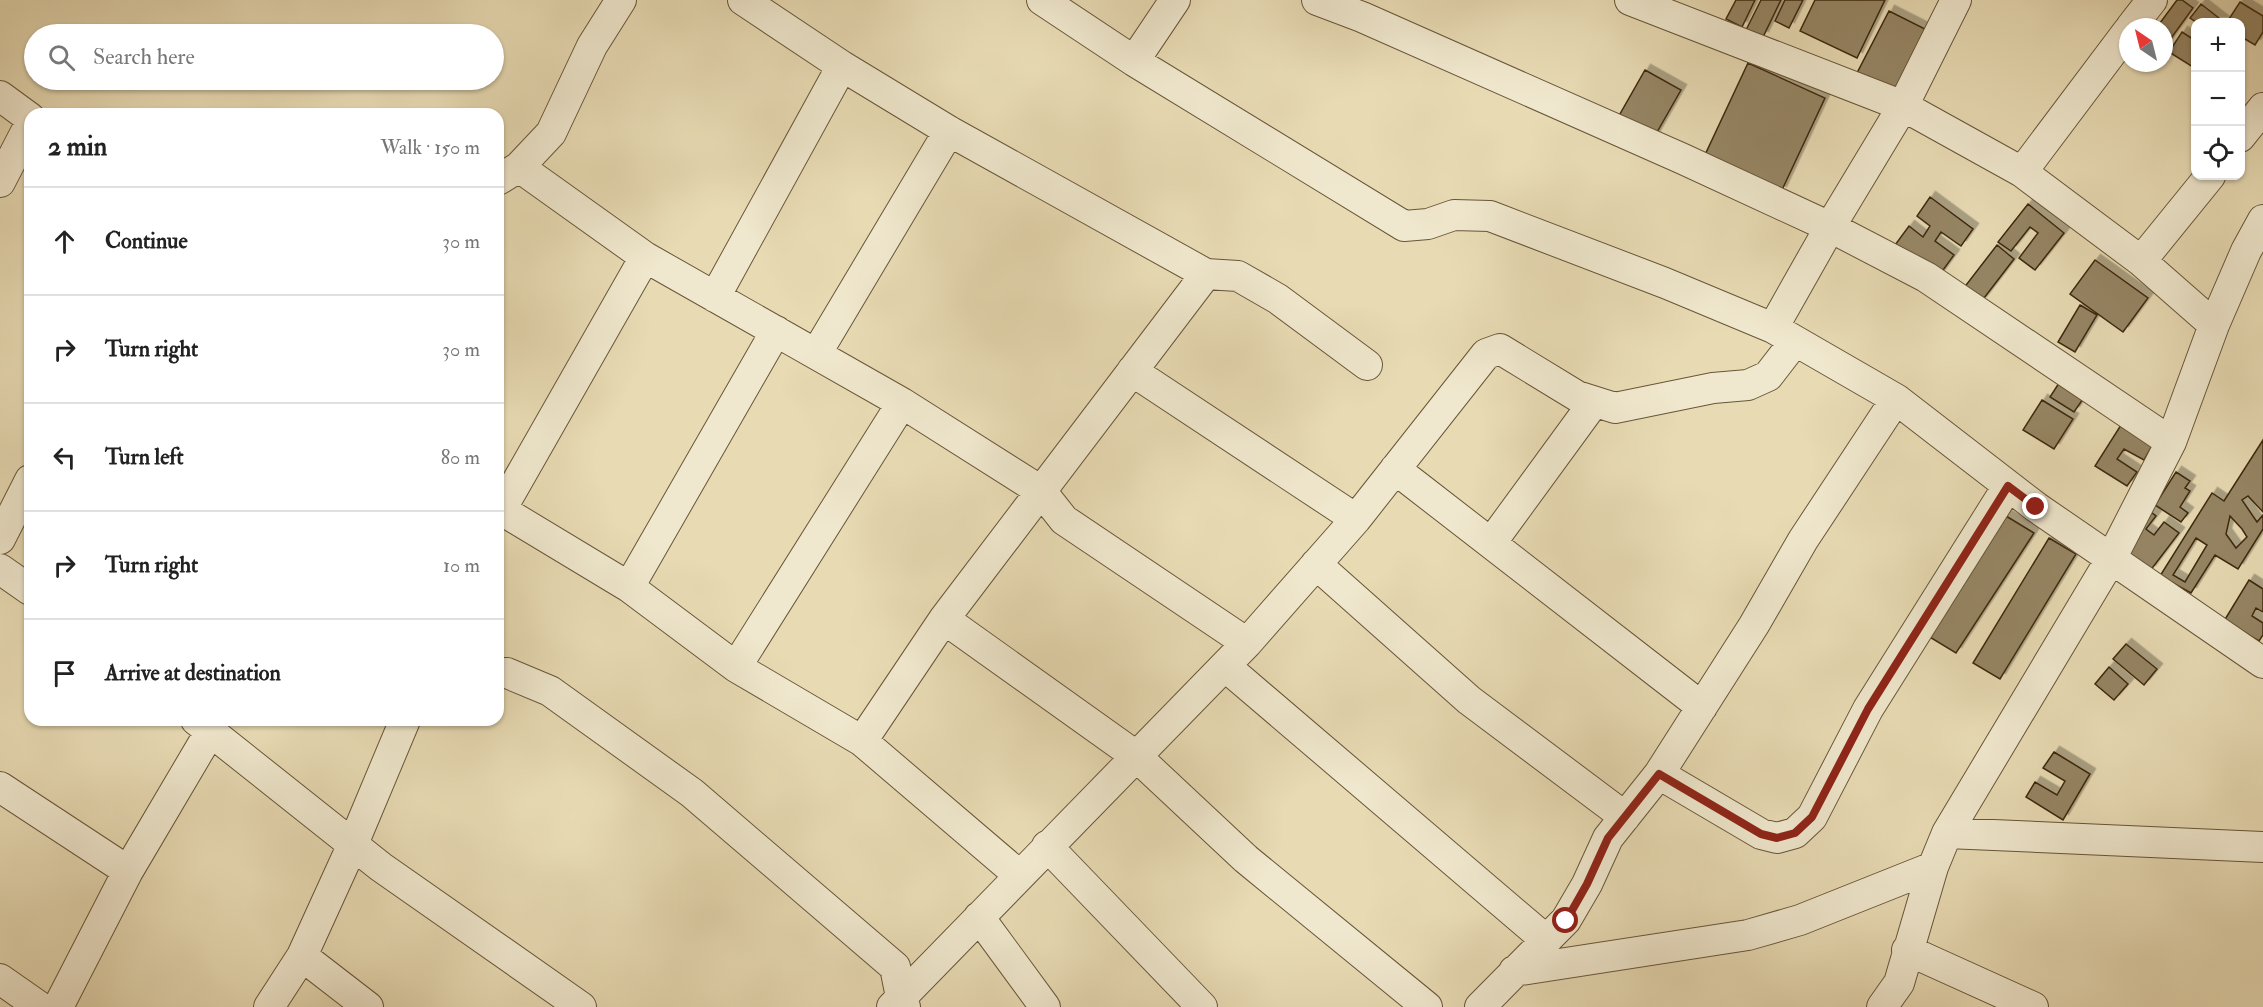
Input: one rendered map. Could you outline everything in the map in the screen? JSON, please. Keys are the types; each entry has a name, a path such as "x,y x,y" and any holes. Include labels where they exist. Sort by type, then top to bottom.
{"street":[{"path":"621,0 591,46 551,133 509,173 645,257 902,403 1041,491 1064,520 1246,643"},
{"path":"743,0 842,66 949,131 1206,274 1238,276 1278,299 1367,365"},
{"path":"1042,0 1134,61 1404,226 1428,224 1454,215 1490,216 1665,283 1784,335 1896,399 2008,486 2263,663"},
{"path":"1134,61 1175,0"},
{"path":"1317,0 1362,17 1577,112 1830,227 1926,277 2171,442"},
{"path":"1630,0 1903,106 2022,172 2141,261 2214,325"},
{"path":"899,1004 1019,875 1246,643 1356,519 1486,354 1500,349 1577,396 1614,408 1713,388 1748,385 1768,376 1830,227 1903,106 1956,0"},
{"path":"2138,18 2152,0"},
{"path":"2022,172 2119,43"},
{"path":"715,297 842,66"},
{"path":"0,96 24,114"},
{"path":"2245,132 2263,108"},
{"path":"816,354 949,131"},
{"path":"0,182 24,136"},
{"path":"2141,261 2207,180"},
{"path":"1882,1007 1899,983 1907,950 1947,833 2111,559 2171,442 2214,325 2254,259 2263,219"},
{"path":"504,502 645,257"},
{"path":"862,741 944,619 1206,274"},
{"path":"628,587 776,331"},
{"path":"1132,371 1356,519"},
{"path":"1480,1007 1566,921 1587,884 1608,838 1659,774 1754,625 1803,540 1896,399"},
{"path":"1491,543 1594,402"},
{"path":"736,667 902,403"},
{"path":"1395,469 1702,706"},
{"path":"1659,774 1761,834 1777,838 1795,833 1812,817 1868,709 2008,486"},
{"path":"0,539 24,492"},
{"path":"504,514 628,587 736,667 862,741 1019,875"},
{"path":"1316,564 1469,700 1625,818"},
{"path":"0,569 24,586"},
{"path":"944,619 1136,756 1245,859 1427,1007"},
{"path":"1225,666 1546,940"},
{"path":"504,673 550,691 692,793 895,967 899,1004"},
{"path":"58,1007 203,726 381,867 581,1007"},
{"path":"269,1007 302,956 353,844 402,726"},
{"path":"0,788 128,872"},
{"path":"1947,833 2263,847"},
{"path":"1047,846 1202,1007"},
{"path":"1514,971 1748,935 1800,920 1934,867"},
{"path":"979,917 1045,1007"},
{"path":"1907,950 2033,1007"},
{"path":"302,956 368,1007"},
{"path":"0,980 40,1007"}],"building":[{"path":"1736,0 1755,0 1742,27 1726,19"},
{"path":"1761,0 1781,0 1763,37 1746,30"},
{"path":"1785,0 1803,0 1789,28 1775,21"},
{"path":"1815,0 1885,0 1857,58 1800,31"},
{"path":"2177,0 2182,0 2193,8 2173,36 2173,18 2164,18"},
{"path":"2240,2 2263,16 2263,32 2255,45 2245,39 2245,18 2230,18"},
{"path":"2201,4 2219,18 2191,19"},
{"path":"1889,11 1927,30 1895,93 1857,73"},
{"path":"2182,32 2191,38 2191,66 2173,55 2173,46"},
{"path":"1748,63 1825,98 1781,192 1704,157"},
{"path":"1645,70 1681,90 1652,141 1616,121"},
{"path":"1930,197 1973,229 1961,246 1941,232 1935,241 1954,255 1938,277 1895,245 1909,226 1923,237 1930,226 1917,216"},
{"path":"2028,204 2064,233 2035,270 2019,258 2038,233 2030,227 2011,251 1998,242"},
{"path":"1997,245 2014,259 1981,302 1963,289"},
{"path":"2095,260 2148,298 2123,332 2070,294"},
{"path":"2080,305 2097,315 2075,352 2058,342"},
{"path":"2059,383 2083,399 2074,412 2050,397"},
{"path":"2042,400 2073,419 2054,449 2023,430"},
{"path":"2121,425 2153,444 2144,460 2124,449 2117,459 2137,472 2127,486 2095,466"},
{"path":"2263,440 2263,512 2248,496 2242,500 2257,522 2263,515 2263,529 2238,569 2215,555 2191,593 2160,576 2212,493 2224,501","holes":["2230,516 2247,537 2236,548 2226,534","2196,538 2207,545 2185,582 2173,575"]},
{"path":"2176,472 2190,481 2185,488 2190,491 2180,507 2188,513 2181,522 2155,505"},
{"path":"2151,512 2156,516 2146,529 2154,535 2164,522 2179,533 2150,571 2122,550"},
{"path":"2006,516 2034,533 1956,653 1928,636"},
{"path":"2049,538 2076,554 2000,679 1973,663"},
{"path":"2249,580 2263,589 2263,612 2256,608 2252,616 2263,623 2263,635 2259,641 2224,621"},
{"path":"2126,644 2157,669 2144,685 2113,659"},
{"path":"2109,667 2128,684 2114,700 2095,684"},
{"path":"2054,752 2090,774 2063,820 2026,797 2035,782 2057,795 2065,781 2043,768"}],"route":[{"path":"1566,921 1587,884 1608,838 1659,774 1761,834 1777,838 1795,833 1812,817 1868,709 2008,486 2036,507"}]}
